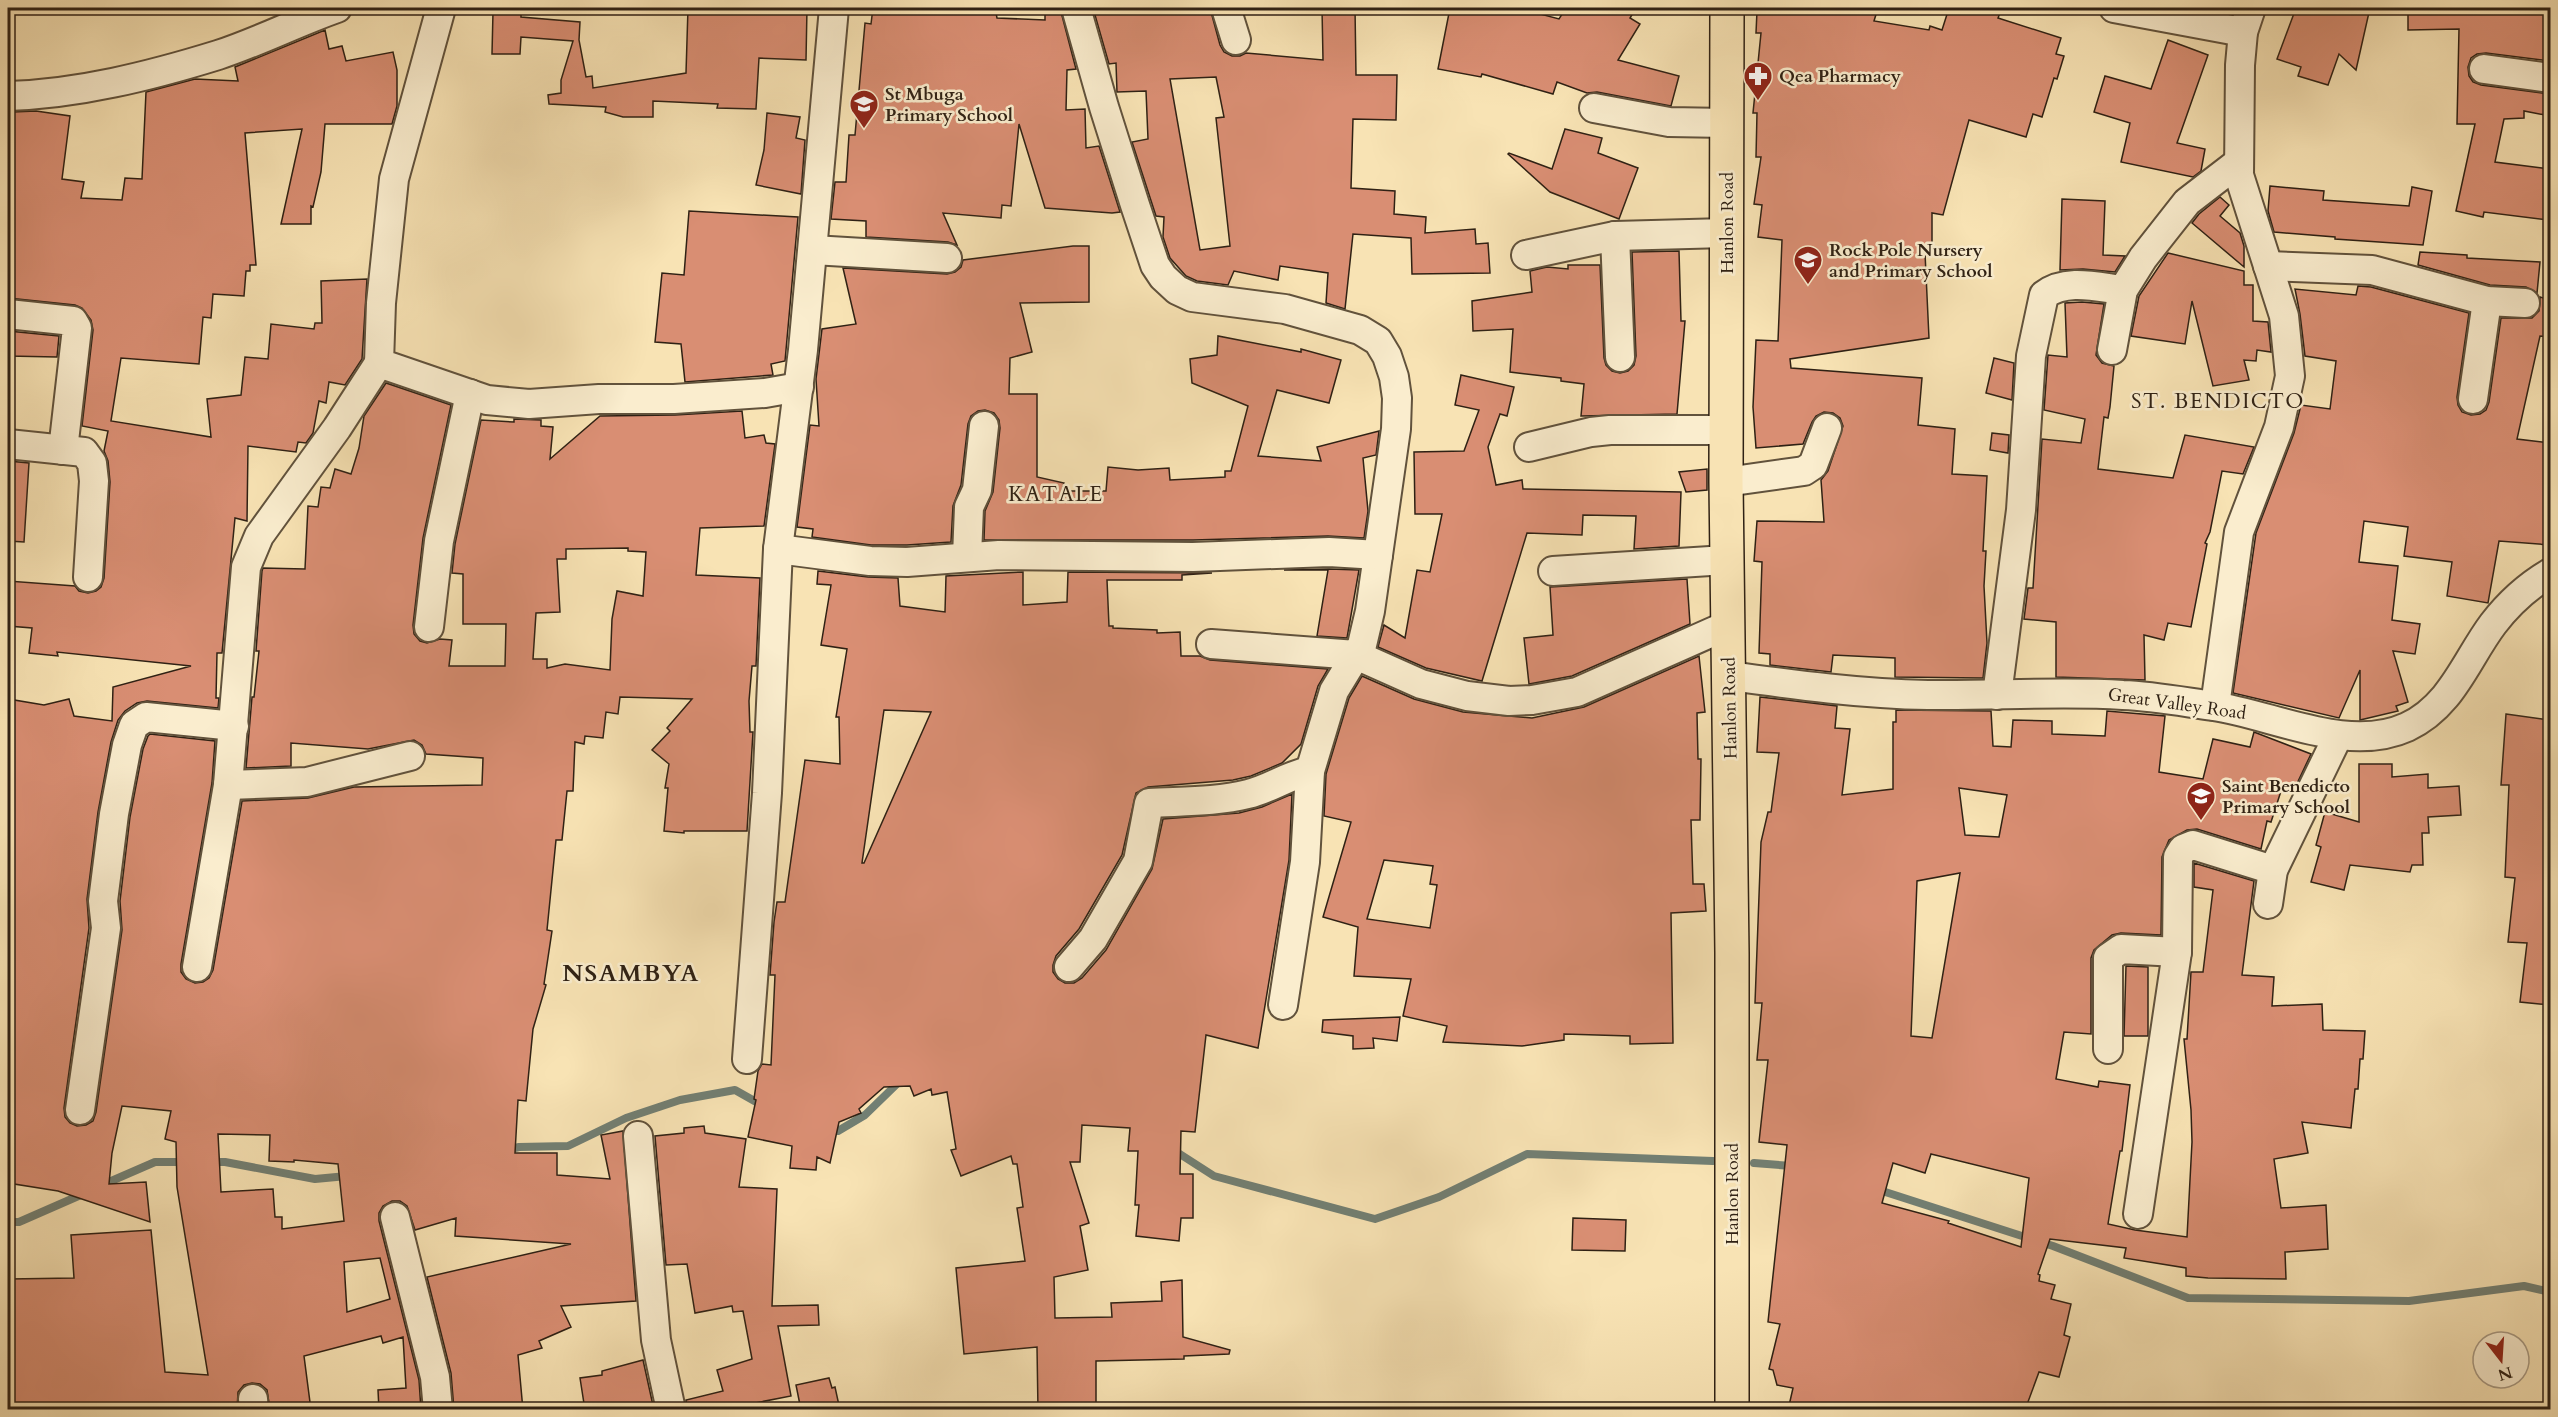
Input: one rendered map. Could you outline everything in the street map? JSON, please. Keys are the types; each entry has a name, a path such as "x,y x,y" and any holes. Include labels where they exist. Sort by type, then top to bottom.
{"main road":[{"name":"Hanlon Road","path":"1727,8 1726,560 1730,676 1731,1410"}],"street":[{"path":"8,96 63,92 130,78 219,55 337,8"},
{"path":"197,967 228,785 244,583 251,554 259,536 337,428 379,363 381,303 394,179 441,8"},
{"path":"747,1059 767,793 778,549 799,387 834,8"},
{"path":"1076,8 1131,194 1155,264 1163,277 1177,290 1192,297 1285,309 1360,330 1378,341 1387,356 1397,398 1396,429 1370,611 1362,645 1334,691 1310,771 1305,862 1283,1005"},
{"path":"1226,8 1236,40"},
{"path":"2114,8 2247,20 2238,97 2241,187 2284,316 2290,376 2276,438 2239,532 2215,706"},
{"path":"2484,69 2550,78"},
{"path":"1594,108 1669,122 1727,123"},
{"path":"2112,350 2123,290 2143,258 2187,202 2239,162"},
{"path":"1526,255 1615,236 1726,233"},
{"path":"1615,236 1620,357"},
{"path":"813,250 948,258"},
{"path":"2268,266 2372,270 2487,301 2525,303"},
{"path":"1997,694 2021,510 2031,357 2044,295 2053,288 2067,284 2123,290"},
{"path":"2473,399 2487,301"},
{"path":"8,314 73,321 77,328 63,450"},
{"path":"379,363 487,400 529,404 599,399 696,398 765,393 799,387"},
{"path":"429,627 439,541 470,394"},
{"path":"967,557 969,507 976,490 984,426"},
{"path":"1726,482 1804,471 1813,465 1827,428"},
{"path":"1529,447 1610,430 1726,430"},
{"path":"8,444 84,452 92,463 94,481 88,577"},
{"path":"778,549 870,561 907,562 999,555 1193,557 1329,552 1378,555"},
{"path":"1553,571 1726,560"},
{"name":"Great Valley Road","path":"1730,676 1872,693 2125,695 2215,706 2338,736 2390,733 2408,726 2437,707 2453,688 2492,625 2513,600 2550,573"},
{"path":"1211,644 1356,655 1421,684 1467,696 1509,701 1532,700 1577,692 1728,625"},
{"path":"80,1110 106,928 103,901 114,814 127,745 134,725 146,717 234,726"},
{"path":"2268,904 2273,870 2338,736"},
{"path":"228,785 307,782 410,756"},
{"path":"1069,967 1093,939 1138,861 1149,803 1217,800 1240,796 1293,774 1310,771"},
{"path":"2138,1214 2177,951 2178,857 2183,849 2193,845 2273,870"},
{"path":"2108,1049 2108,958 2121,949 2177,951"},
{"path":"638,1136 656,1340 671,1410"},
{"path":"395,1217 435,1377 438,1410"}],"building":[{"path":"688,8 807,8 806,60 759,58 756,109 717,108 718,104 653,101 653,117 623,117 605,112 606,107 549,104 548,95 561,93 561,80 573,41 521,37 520,54 492,54 493,12 521,13 521,17 580,22 579,40 586,77 592,76 593,88 686,73"},
{"path":"873,8 995,8 997,18 1045,20 1045,8 1060,8 1076,69 1067,70 1066,110 1085,109 1086,148 1099,146 1120,212 1045,208 1019,124 1011,206 1002,205 1001,218 943,213 957,245 948,242 866,237 866,221 831,219 835,182 846,182 849,135 855,135 865,23 871,24"},
{"path":"1093,8 1210,8 1220,45 1224,52 1232,56 1246,53 1323,60 1322,8 1355,8 1356,75 1397,75 1396,120 1353,119 1351,188 1395,191 1394,214 1426,217 1425,233 1475,229 1476,244 1488,243 1490,273 1412,274 1411,238 1353,234 1345,309 1326,303 1328,273 1280,266 1278,280 1234,271 1228,285 1197,281 1186,276 1170,258 1163,237 1164,217 1156,216 1132,142 1148,139 1146,91 1117,92 1116,63 1109,64","holes":["1216,77 1224,117 1216,118 1230,246 1200,250 1170,79"]},
{"path":"1450,8 1502,11 1503,8 1517,8 1559,19 1566,8 1636,8 1630,18 1640,24 1618,60 1679,76 1671,106 1597,92 1587,93 1557,82 1553,94 1482,74 1481,77 1438,69"},
{"path":"1780,8 1878,8 1874,21 1929,30 1930,26 1942,30 1949,8 2002,8 1998,18 2061,38 2056,54 2064,56 2057,79 2054,78 2042,117 2033,114 2026,137 1969,120 1943,215 1932,213 1932,253 1925,253 1929,338 1790,359 1791,368 1922,378 1918,425 1955,429 1952,474 1987,476 1983,551 1986,551 1984,586 1987,643 1983,678 1895,677 1895,658 1833,655 1831,672 1770,665 1770,654 1759,653 1762,562 1754,561 1757,521 1824,522 1821,480 1828,471 1843,426 1840,418 1833,413 1824,412 1816,416 1812,422 1803,444 1756,448 1753,407 1756,340 1778,341 1782,240 1758,237 1762,205 1754,204 1761,157 1756,157 1757,113 1753,113 1761,33 1756,33 1757,11 1780,12"},
{"path":"2296,8 2370,8 2356,70 2339,54 2328,85 2298,76 2301,67 2277,59"},
{"path":"2408,8 2550,8 2550,61 2486,53 2477,54 2471,58 2468,67 2469,76 2473,82 2481,85 2550,94 2550,116 2524,111 2524,118 2504,119 2495,162 2550,169 2549,220 2484,212 2483,217 2456,211 2475,124 2457,124 2459,29 2408,30"},
{"path":"325,30 329,49 342,46 346,61 393,52 397,70 397,106 392,124 325,124 321,172 313,207 311,206 311,224 281,224 302,129 245,133 256,265 250,265 250,271 246,271 244,296 213,294 211,318 203,317 199,364 121,358 111,421 211,437 207,399 241,395 245,357 268,359 271,324 314,329 315,323 322,323 321,281 367,279 362,359 345,385 329,382 326,403 319,401 313,433 306,443 298,442 296,452 248,446 247,521 235,518 222,653 217,653 216,698 219,698 218,708 147,701 137,703 125,711 118,720 111,742 98,812 87,899 89,928 64,1108 65,1117 70,1123 77,1126 86,1125 93,1121 96,1112 122,930 120,901 130,817 143,749 150,734 215,741 212,783 181,964 181,972 186,979 195,983 209,978 213,970 242,801 308,798 354,787 482,785 483,758 426,754 422,745 414,740 368,749 291,743 291,766 246,768 252,697 254,697 259,651 256,651 263,568 305,569 308,506 318,507 321,487 330,488 335,469 351,474 359,448 364,416 386,383 451,405 423,538 413,625 414,634 420,641 427,643 440,639 452,640 449,666 505,666 506,624 463,624 463,574 452,573 455,544 481,420 514,422 514,419 541,420 541,426 553,427 550,459 600,416 742,411 745,438 764,435 766,443 775,444 764,526 700,528 696,575 760,578 756,666 752,666 749,701 750,732 753,732 747,831 684,831 684,833 664,831 668,788 665,788 669,764 652,750 670,731 667,728 692,699 620,697 618,714 606,712 603,738 585,736 584,744 575,742 573,791 567,791 562,840 556,840 547,930 552,931 544,984 546,985 533,1029 526,1101 518,1100 515,1153 557,1153 557,1175 610,1179 601,1135 623,1131 636,1301 561,1306 571,1327 539,1341 542,1348 518,1355 523,1410 454,1410 451,1373 427,1277 571,1244 455,1236 456,1218 415,1230 407,1206 400,1201 392,1201 383,1206 379,1213 379,1221 419,1380 421,1410 379,1410 378,1390 406,1388 403,1337 383,1343 381,1336 304,1356 311,1410 270,1410 267,1390 260,1384 252,1383 244,1385 238,1392 237,1410 146,1410 108,1406 108,1410 8,1410 8,1365 14,1365 9,1279 74,1278 71,1235 151,1230 165,1372 208,1375 177,1187 176,1142 165,1139 171,1111 122,1106 112,1153 109,1184 146,1182 150,1222 58,1191 8,1183 8,699 44,705 69,699 74,716 112,721 113,687 191,666 57,652 58,656 29,653 32,628 8,626 8,581 75,586 79,591 88,593 101,587 104,578 110,482 108,461 104,451 108,431 82,426 93,330 91,320 82,308 75,305 8,298 8,115 13,115 13,112 36,111 70,116 62,179 84,182 81,198 122,200 125,178 142,179 146,92 195,79 238,81 235,67","holes":["628,548 628,551 646,552 643,596 617,591 612,619 610,670 565,664 547,668 547,659 533,659 536,613 560,612 557,559 566,559 566,549","218,1134 270,1135 269,1161 294,1162 294,1160 338,1164 344,1221 282,1229 282,1217 275,1217 273,1189 221,1192","380,1258 390,1299 347,1312 344,1262"]},
{"path":"2168,40 2208,55 2177,143 2205,149 2201,171 2193,177 2121,162 2130,123 2094,112 2105,76 2151,89"},
{"path":"767,113 800,117 796,138 805,140 801,194 756,185 764,150"},
{"path":"1565,129 1602,138 1598,153 1638,168 1619,219 1550,192 1508,154 1552,169"},
{"path":"2270,186 2324,191 2323,200 2409,206 2412,187 2432,191 2423,245 2274,232 2268,211"},
{"path":"2220,197 2229,205 2220,216 2240,233 2244,246 2244,267 2192,223 2199,214"},
{"path":"2062,199 2105,201 2103,255 2125,256 2115,272 2083,269 2060,270"},
{"path":"689,211 798,217 785,361 771,364 773,375 685,382 681,344 655,342 662,273 684,275"},
{"path":"1089,246 1089,302 1020,303 1032,352 1010,358 1009,394 1037,394 1037,477 1064,483 1062,491 1106,491 1108,467 1138,470 1169,468 1170,480 1225,477 1225,471 1231,471 1248,406 1192,383 1190,359 1217,355 1218,336 1301,352 1301,349 1341,360 1329,403 1277,390 1258,456 1321,461 1317,447 1379,431 1376,455 1363,458 1368,511 1364,538 1328,536 1193,540 984,540 985,511 993,492 1000,428 999,420 994,413 985,410 978,411 971,416 968,424 961,485 953,506 951,542 871,545 812,537 813,529 797,527 810,425 819,426 816,379 822,329 856,324 843,268 947,274 961,267 963,260"},
{"path":"1679,251 1681,321 1685,321 1677,414 1581,416 1584,384 1561,381 1561,378 1510,372 1513,329 1473,331 1472,301 1532,292 1530,271 1547,267 1568,269 1568,265 1600,265 1604,358 1606,365 1612,371 1620,373 1628,371 1634,365 1636,356 1632,252"},
{"path":"2420,252 2467,255 2467,258 2540,262 2537,293 2526,287 2490,285 2418,265"},
{"path":"2168,253 2244,271 2244,285 2253,285 2253,321 2268,322 2271,352 2257,350 2256,361 2244,360 2249,380 2213,386 2192,301 2185,344 2131,336 2139,296"},
{"path":"2358,286 2371,287 2469,313 2457,397 2462,412 2471,415 2480,414 2486,410 2489,402 2501,318 2532,318 2539,311 2540,297 2550,300 2550,337 2540,336 2517,439 2550,443 2550,545 2499,541 2488,603 2447,596 2452,562 2404,556 2408,527 2364,521 2359,562 2398,566 2392,620 2420,624 2415,654 2393,651 2408,702 2396,706 2398,711 2360,720 2360,670 2339,718 2233,693 2256,533 2294,433 2301,405 2330,409 2336,361 2305,356 2295,289 2356,295"},
{"path":"2065,303 2104,304 2096,355 2102,363 2114,366 2110,407 2108,418 2104,417 2098,469 2173,478 2185,435 2254,447 2243,474 2222,471 2210,532 2205,543 2207,544 2191,627 2168,623 2164,640 2144,635 2145,680 2056,677 2056,622 2024,619 2028,588 2033,588 2042,439 2081,443 2085,419 2044,410 2048,355 2067,357"},
{"path":"8,331 59,336 57,357 8,356"},
{"path":"1994,358 2014,363 2012,400 1986,393"},
{"path":"1461,375 1514,387 1507,416 1500,414 1488,447 1496,485 1522,480 1523,489 1681,492 1679,546 1634,549 1636,516 1583,515 1582,535 1527,533 1482,681 1426,668 1378,647 1384,625 1405,638 1417,570 1430,572 1442,514 1415,514 1414,452 1464,451 1479,410 1455,405"},
{"path":"1992,433 2009,435 2008,453 1990,450"},
{"path":"8,461 29,463 24,542 8,541"},
{"path":"1707,469 1707,490 1686,492 1679,472"},
{"path":"1329,569 1359,570 1347,638 1317,636 1328,570 1284,570"},
{"path":"818,571 898,578 900,606 945,612 946,576 1023,572 1023,605 1067,602 1068,572 1212,573 1182,575 1182,580 1107,580 1109,626 1157,630 1157,633 1180,632 1181,656 1328,669 1318,686 1301,744 1282,763 1251,776 1233,780 1148,787 1136,793 1122,855 1079,929 1056,956 1053,965 1053,972 1058,979 1065,983 1074,983 1082,978 1106,950 1152,869 1163,819 1239,813 1262,807 1292,794 1289,860 1258,1048 1206,1035 1195,1132 1181,1131 1180,1174 1193,1174 1193,1218 1181,1218 1179,1241 1136,1236 1139,1205 1135,1205 1138,1151 1128,1151 1130,1128 1082,1125 1080,1162 1070,1162 1089,1223 1080,1226 1088,1270 1054,1277 1055,1318 1112,1317 1111,1303 1162,1301 1161,1282 1182,1280 1183,1337 1230,1350 1229,1354 1184,1356 1184,1359 1096,1361 1096,1410 1038,1410 1037,1347 964,1354 956,1268 1025,1261 1017,1208 1023,1207 1017,1164 1013,1164 1011,1156 961,1176 951,1150 956,1149 947,1092 932,1095 931,1089 914,1096 910,1086 884,1087 859,1109 861,1113 839,1122 830,1163 817,1157 816,1170 790,1168 792,1146 748,1137 756,1100 754,1099 758,1071 762,1064 771,1065 775,975 770,975 774,922 777,902 785,902 805,760 840,764 839,717 836,717 847,649 821,645 831,585 817,584","holes":["884,710 931,712 864,863 862,863"]},
{"path":"1687,579 1690,624 1572,676 1529,684 1524,638 1553,635 1550,587"},
{"path":"1699,656 1705,712 1697,713 1698,759 1701,759 1700,820 1691,820 1693,884 1704,884 1706,911 1671,913 1673,1043 1630,1044 1630,1036 1564,1034 1564,1040 1522,1046 1443,1042 1447,1026 1403,1016 1411,979 1354,976 1358,927 1323,917 1351,822 1324,816 1326,774 1349,698 1362,676 1414,699 1463,712 1532,718 1584,707","holes":["1384,860 1433,866 1430,884 1437,885 1430,928 1367,919"]},
{"path":"1760,697 1837,706 1835,728 1850,729 1842,795 1893,789 1893,722 1896,722 1896,710 1991,711 1993,746 2011,747 2013,720 2052,721 2052,734 2105,736 2107,711 2165,716 2159,772 2203,779 2213,739 2250,747 2254,732 2311,754 2293,792 2282,788 2271,822 2267,821 2261,849 2197,829 2187,830 2169,840 2162,857 2161,935 2121,933 2112,935 2094,950 2091,958 2091,1034 2064,1032 2056,1079 2098,1087 2099,1081 2130,1085 2122,1151 2120,1151 2108,1224 2187,1237 2192,1142 2184,1039 2187,1039 2191,972 2203,972 2213,890 2194,887 2194,863 2254,881 2242,975 2274,977 2272,1006 2322,1004 2323,1030 2365,1031 2363,1059 2360,1059 2358,1089 2355,1089 2351,1128 2302,1122 2308,1153 2274,1159 2281,1208 2326,1205 2328,1249 2285,1252 2286,1279 2208,1278 2186,1276 2186,1268 2124,1258 2126,1248 2050,1239 2038,1274 2040,1275 2039,1281 2055,1285 2051,1299 2071,1304 2064,1335 2070,1337 2059,1377 2039,1372 2025,1410 1952,1410 1932,1406 1931,1410 1788,1410 1793,1388 1777,1385 1773,1370 1769,1369 1780,1324 1768,1322 1787,1145 1759,1142 1768,1060 1757,1060 1762,1003 1755,1003 1761,842 1768,812 1771,812 1779,753 1757,752","holes":["1959,788 2007,795 1999,837 1965,835","1960,873 1932,1038 1911,1036 1917,881","1931,1154 2029,1178 2021,1247 1948,1223 1949,1221 1882,1203 1893,1163 1925,1173"]},
{"path":"2506,714 2550,720 2550,830 2545,830 2550,897 2550,1005 2520,1002 2527,943 2508,942 2515,878 2505,877 2509,785 2501,785"},
{"path":"2359,764 2392,764 2392,777 2428,774 2428,788 2459,786 2461,815 2428,817 2429,833 2422,833 2423,865 2412,865 2410,872 2350,865 2344,890 2311,882 2321,847 2316,845 2325,812 2359,822"},
{"path":"2126,966 2148,967 2148,1036 2124,1036"},
{"path":"1400,1017 1397,1041 1373,1038 1374,1048 1353,1049 1353,1036 1322,1032 1323,1020"},
{"path":"704,1126 705,1133 746,1139 739,1187 777,1189 772,1306 818,1305 819,1325 778,1326 791,1396 755,1403 756,1410 687,1410 686,1400 723,1391 717,1370 752,1359 743,1311 733,1312 732,1306 695,1313 687,1264 666,1265 655,1136 684,1133 684,1128"},
{"path":"1573,1218 1626,1220 1625,1251 1572,1250"},
{"path":"643,1360 654,1410 585,1410 580,1378 602,1375 602,1371"},
{"path":"829,1378 832,1388 835,1387 840,1410 801,1410 796,1385"}],"waterway":[{"path":"829,1129 838,1131 865,1115 901,1080"},
{"path":"507,1150 519,1147 568,1146 626,1118 680,1100 735,1090 765,1107"},
{"path":"1172,1149 1214,1176 1375,1219 1439,1197 1527,1154 1713,1161"},
{"path":"102,1185 155,1162 184,1162"},
{"path":"211,1162 225,1162 315,1179 347,1176"},
{"path":"1754,1163 1792,1166"},
{"path":"1876,1189 2053,1246 2188,1298 2409,1301 2524,1286 2550,1292"},
{"path":"8,1222 19,1222 83,1194"}],"place":[{"name":"Qea Pharmacy","path":"1758,102"},
{"name":"St Mbuga Primary School","path":"864,130"},
{"name":"Rock Pole Nursery and Primary School","path":"1808,286"},
{"name":"Saint Benedicto Primary School","path":"2201,822"}],"district":[{"name":"ST. BENDICTO","path":"2218,401"},
{"name":"KATALE","path":"1056,494"},
{"name":"NSAMBYA","path":"631,973"}]}
